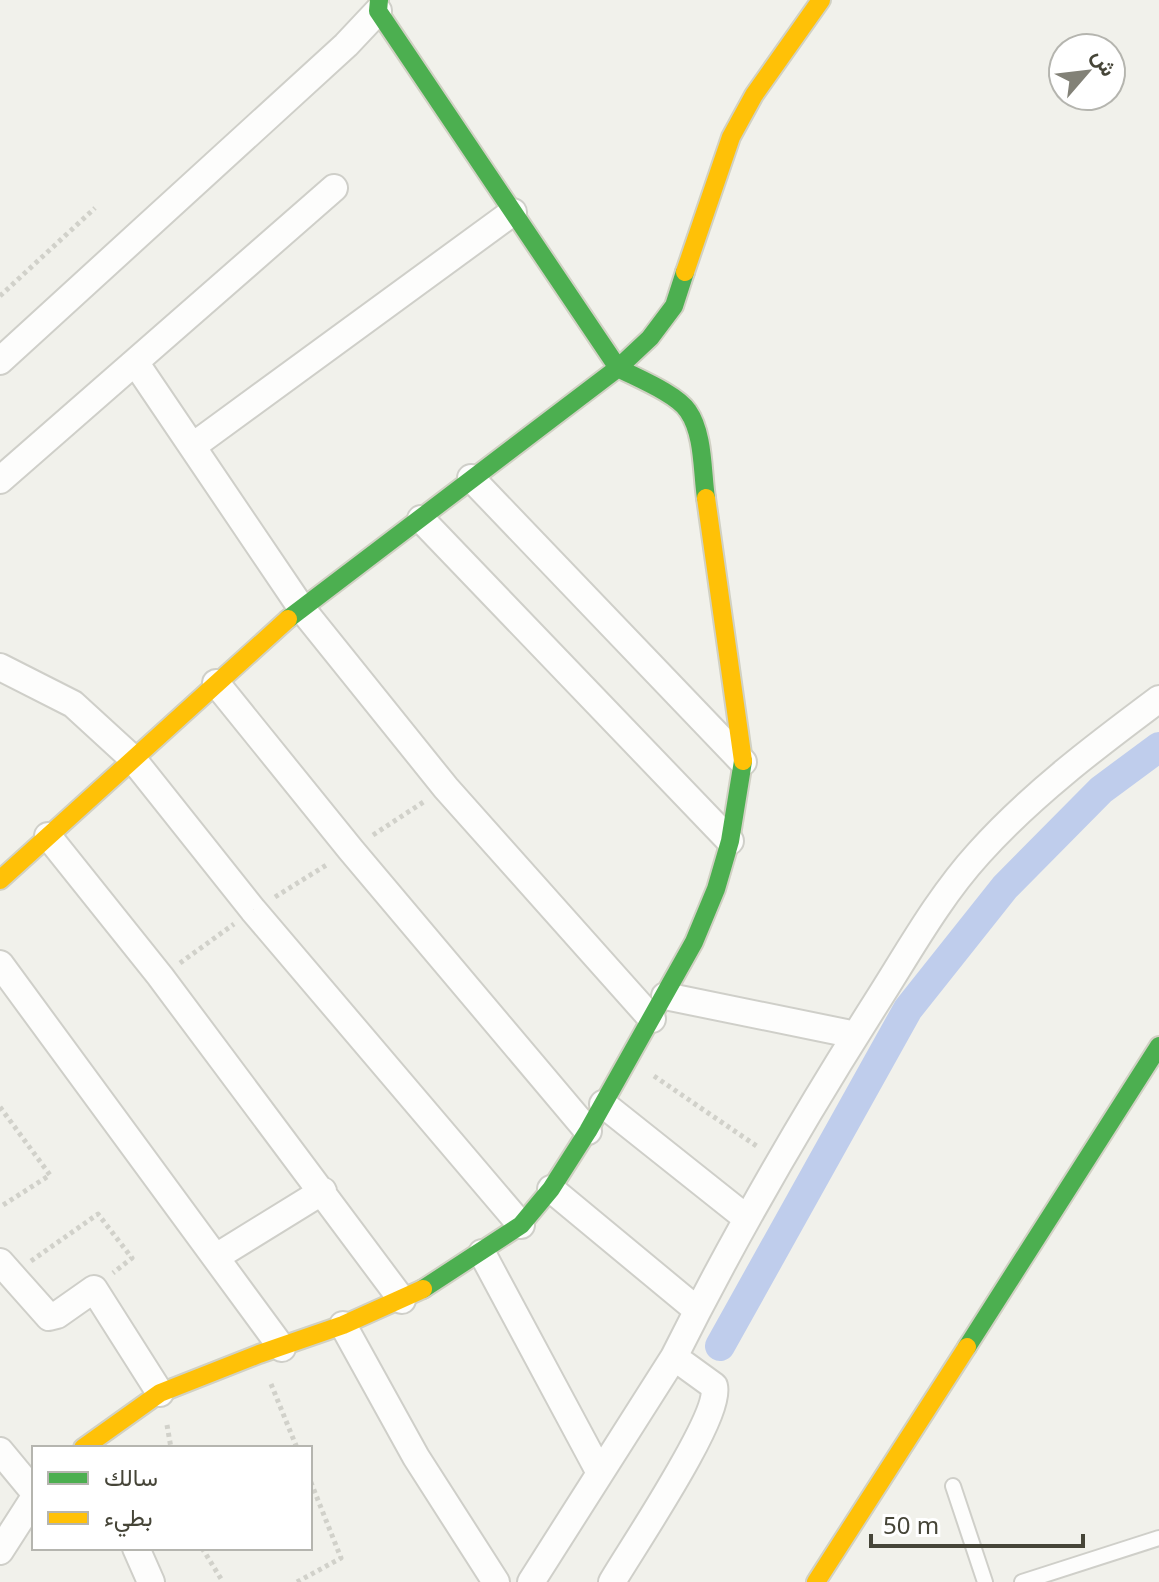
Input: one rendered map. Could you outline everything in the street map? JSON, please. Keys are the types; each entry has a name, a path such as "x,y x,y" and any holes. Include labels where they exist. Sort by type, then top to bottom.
{"street":[{"path":"0,880 132,758 302,609 618,368 650,338 674,306 731,137 754,95 821,0"},
{"path":"0,361 346,45 378,5 618,368 679,402 689,412 698,437 743,762 730,841 716,889 694,942 588,1131 551,1189 521,1225 431,1286 402,1300 160,1393 88,1446"},
{"path":"0,480 334,188"},
{"path":"193,446 513,212"},
{"path":"135,362 302,609 446,788 652,1019"},
{"path":"471,478 743,762"},
{"path":"421,519 730,841"},
{"path":"0,667 73,704 132,758 253,910 521,1225"},
{"path":"216,683 351,850 588,1131"},
{"path":"531,1582 674,1357 745,1217 934,912 977,855 1021,809 1159,699"},
{"path":"48,836 160,976 402,1300"},
{"path":"0,964 216,1257 270,1351"},
{"path":"665,996 856,1035"},
{"path":"816,1582 1159,1046"},
{"path":"603,1104 745,1217"},
{"path":"551,1189 697,1310"},
{"path":"216,1257 323,1191"},
{"path":"482,1253 600,1473"},
{"path":"5,1268 49,1317 57,1315 94,1289 160,1393"},
{"path":"343,1325 409,1445 496,1582"},
{"path":"612,1582 707,1422 715,1400 714,1386 674,1357"},
{"path":"0,1451 32,1492"},
{"path":"0,1551 32,1498"},
{"path":"137,1550 151,1582"}],"lane":[{"path":"953,1486 985,1582"},
{"path":"1022,1582 1159,1538"}],"path":[{"path":"0,296 95,208"},
{"path":"160,976 253,910 446,788"},
{"path":"630,1060 778,1162"},
{"path":"0,1107 50,1177 0,1207"},
{"path":"5,1268 98,1214 132,1258 94,1289"},
{"path":"270,1351 296,1446"},
{"path":"297,1582 341,1558 312,1485"},
{"path":"203,1550 223,1582"}],"waterway":[{"path":"720,1346 908,1009 1005,887 1101,790 1159,747"}],"traffic: fast":[{"path":"379,0 378,11 618,368 666,393 688,411 700,442 706,498"},
{"path":"288,619 618,368 650,338 674,306 685,272"},
{"path":"423,1289 521,1225 551,1189 588,1131 694,942 716,889 730,841 743,761"},
{"path":"967,1347 1159,1046"}],"traffic: slow":[{"path":"685,272 731,137 754,95 821,0"},
{"path":"706,498 743,761"},
{"path":"0,880 288,619"},
{"path":"86,1446 160,1393 343,1325 423,1289"},
{"path":"816,1582 967,1347"}]}
